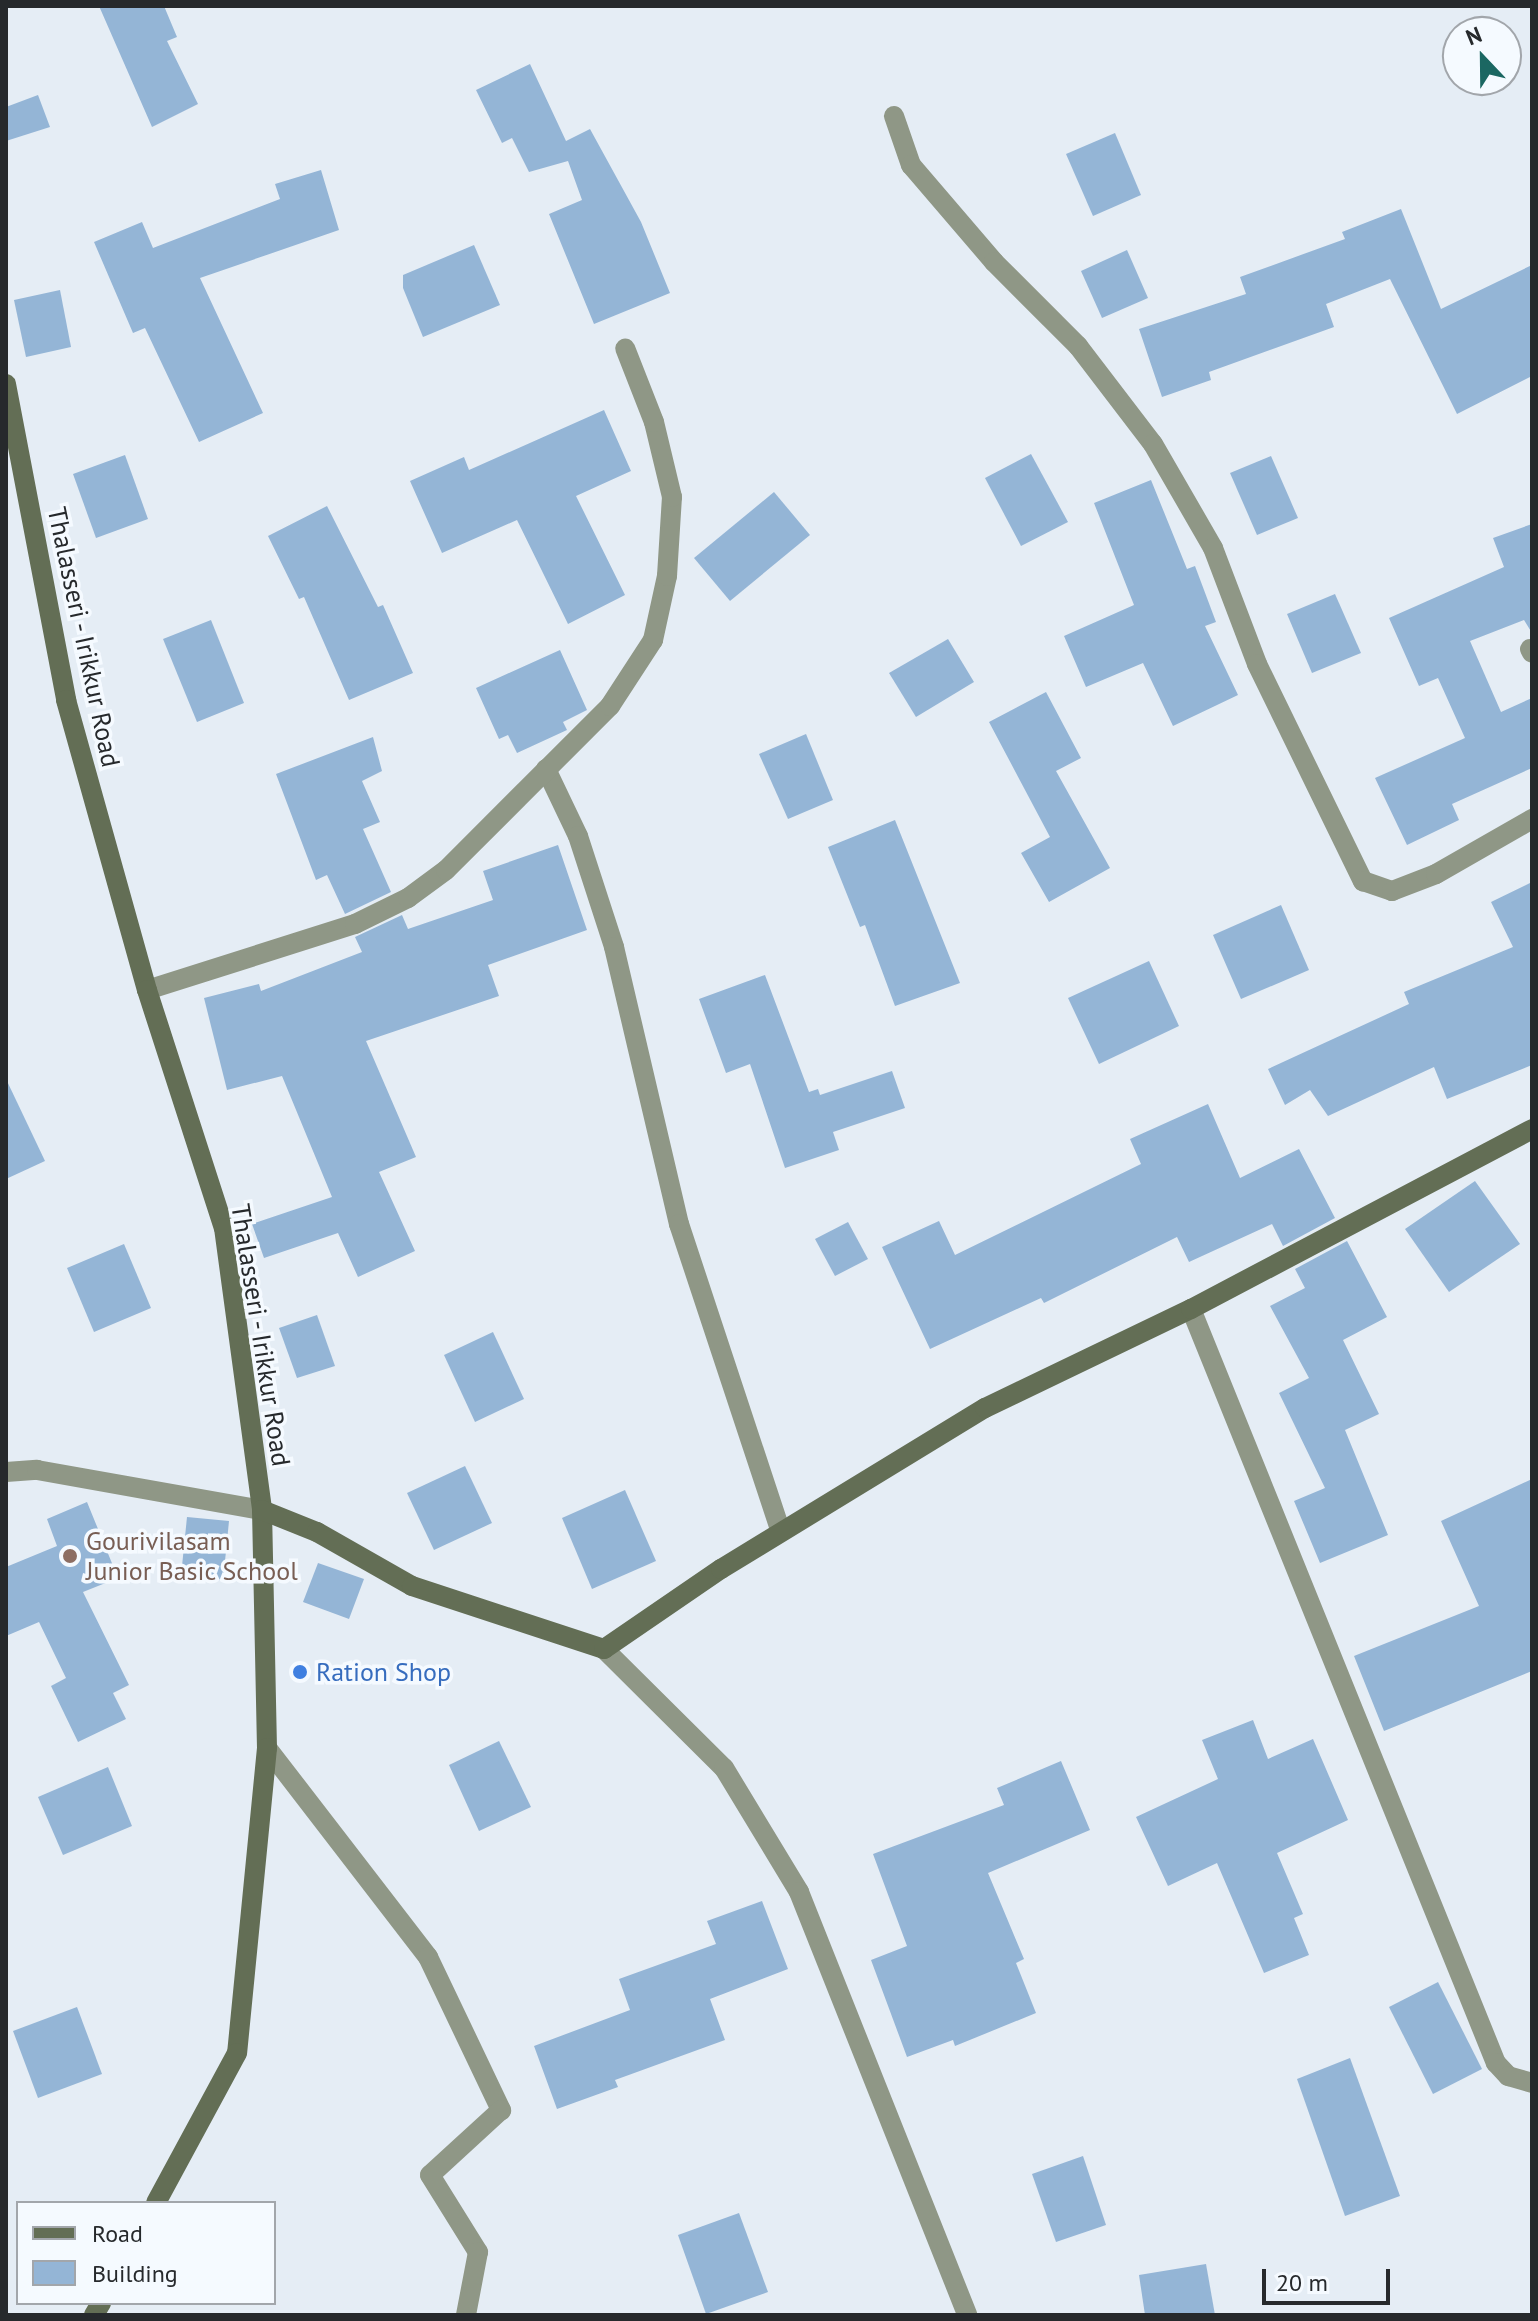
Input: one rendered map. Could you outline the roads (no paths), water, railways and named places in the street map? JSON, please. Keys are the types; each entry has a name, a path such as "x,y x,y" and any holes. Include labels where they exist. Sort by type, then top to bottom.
{"main road":[{"name":"Thalasseri - Irikkur Road","path":"6,384 66,700 147,990 224,1228 262,1510 267,1748 237,2053 157,2201"},
{"path":"262,1510 317,1532 412,1586 604,1649 781,1532 985,1408 1191,1309 1532,1129"}],"street":[{"path":"894,116 911,165 994,262 1078,346 1153,444 1213,548 1257,664 1363,881 1392,891 1436,874 1532,819"},
{"path":"147,990 355,924 408,898 446,870 610,706 653,640 667,576 672,497 654,422 625,348"},
{"path":"546,769 578,836 614,947 679,1224 781,1532"},
{"path":"1191,1309 1496,2063 1508,2076 1532,2083"},
{"path":"6,1472 37,1470 262,1510"},
{"path":"604,1649 724,1768 799,1892 967,2315"},
{"path":"267,1748 428,1957 501,2110 430,2175 478,2252 466,2315"}],"place":[{"name":"Gourivilasam Junior Basic School","path":"70,1556"},
{"name":"Ration Shop","path":"300,1672"}]}
